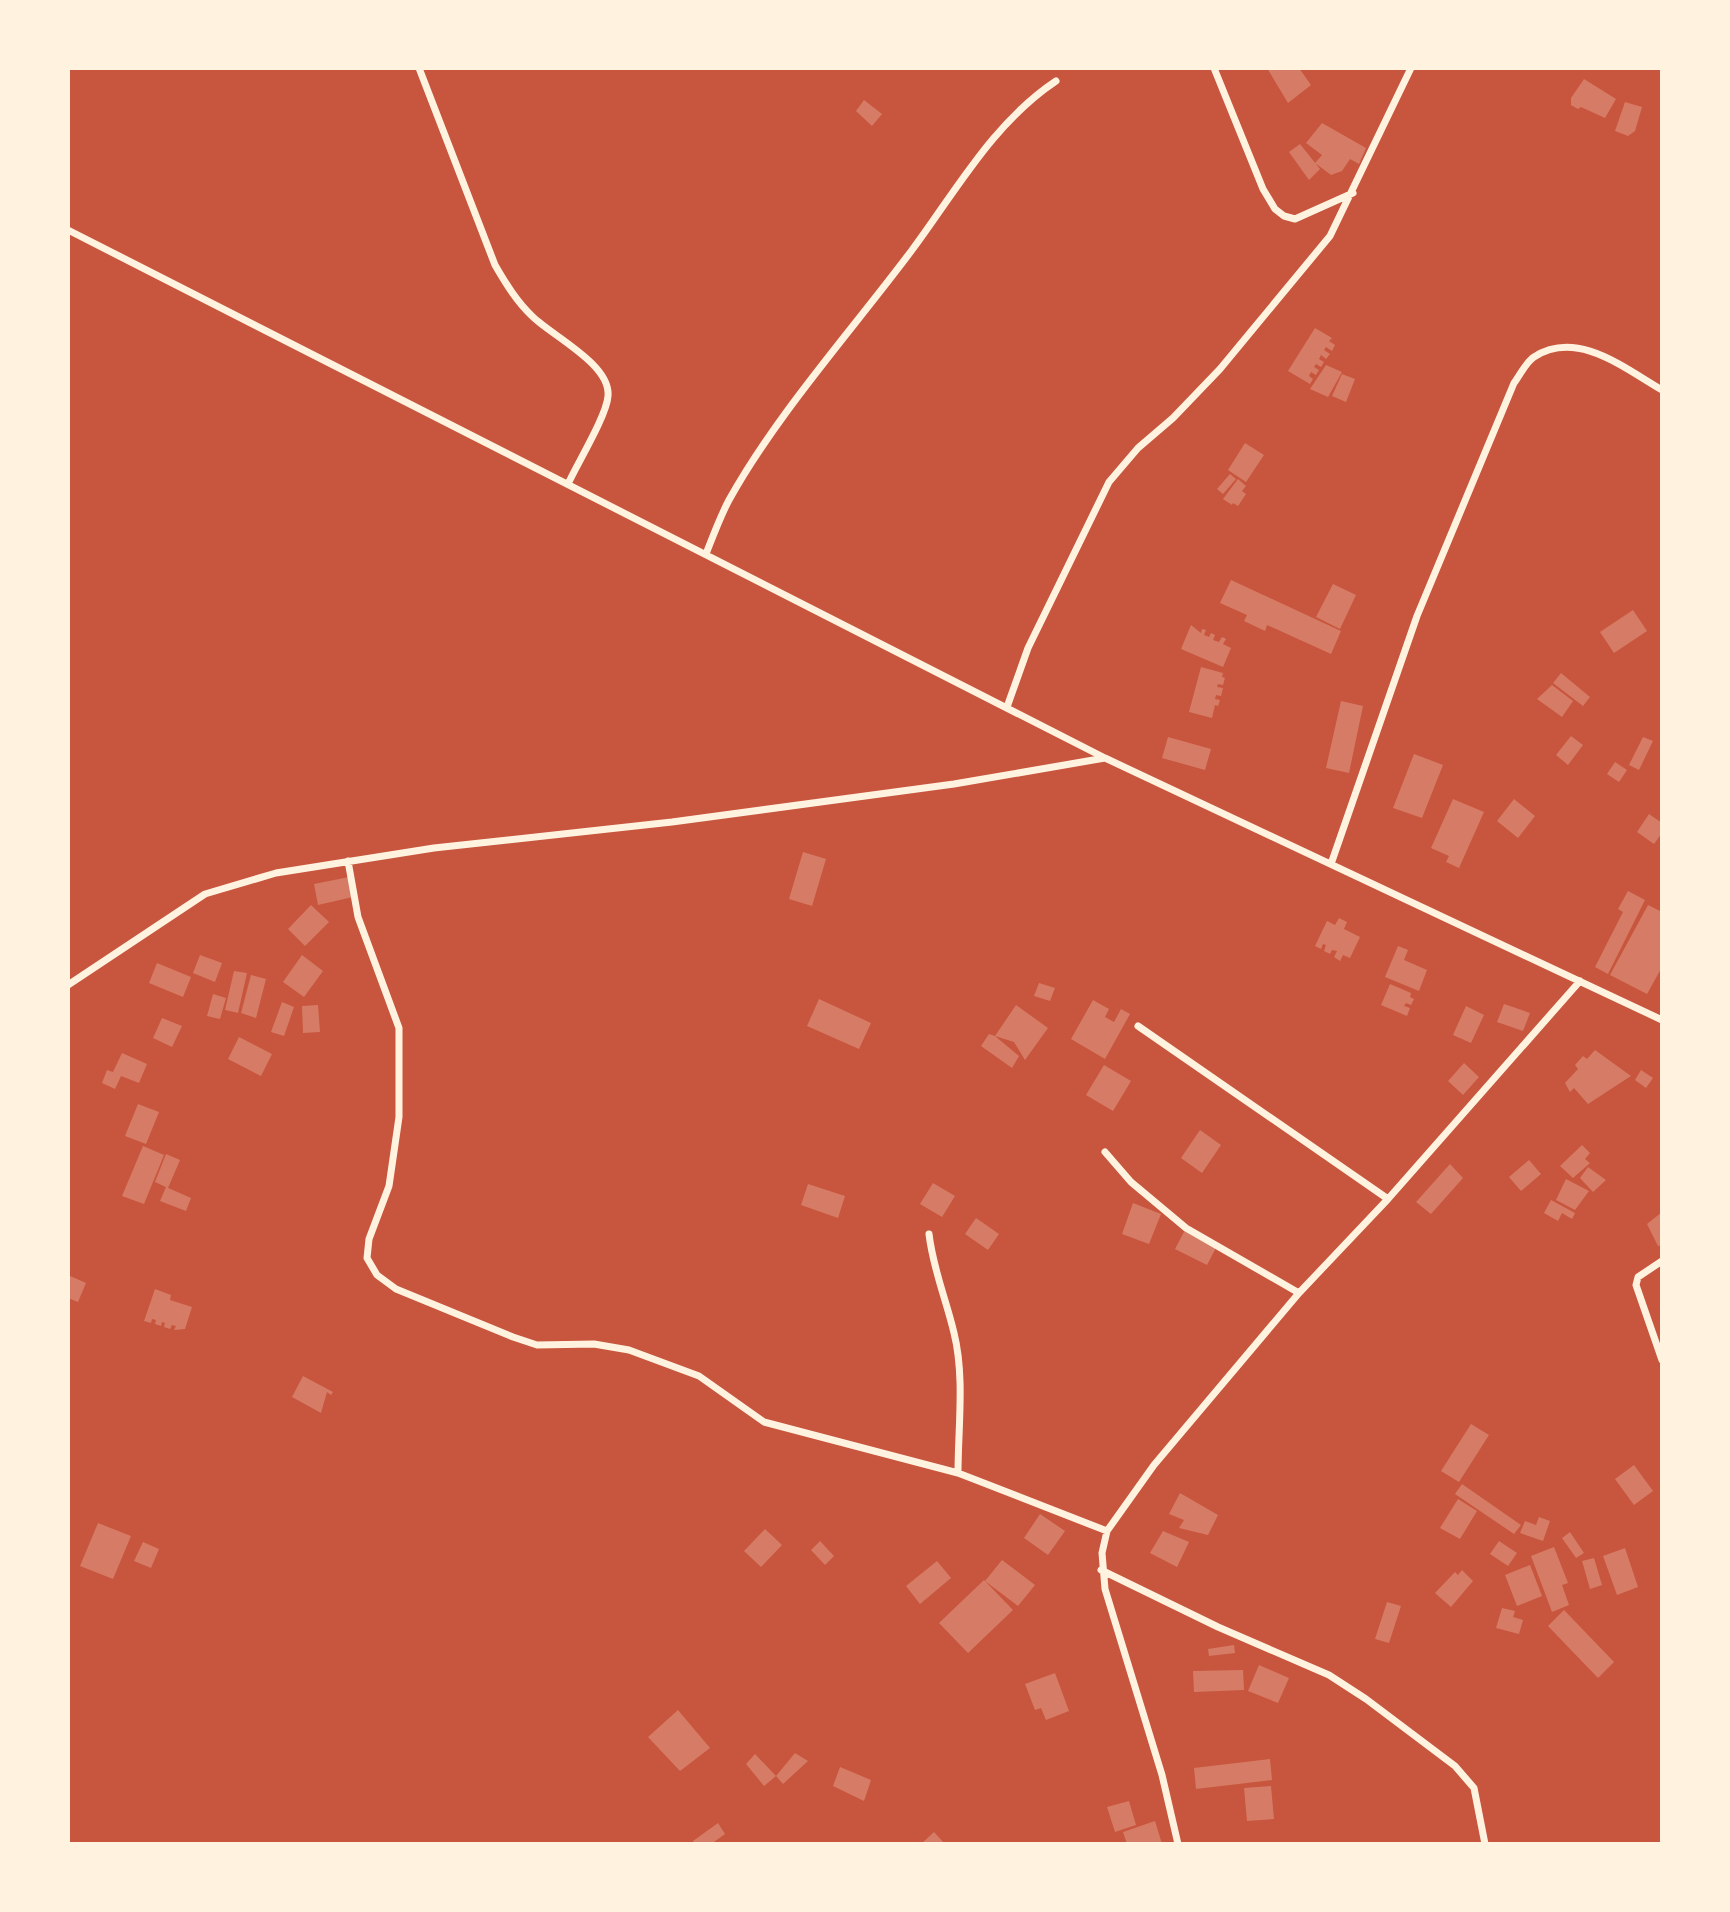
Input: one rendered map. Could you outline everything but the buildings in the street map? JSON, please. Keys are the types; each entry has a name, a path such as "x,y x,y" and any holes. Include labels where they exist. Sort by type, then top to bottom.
{"street":[{"path":"419,68 495,265 512,293 533,317 601,371 608,383 608,400 568,484"},
{"path":"1213,68 1263,189 1275,209 1284,216 1295,219 1353,193"},
{"path":"1007,707 1028,648 1087,520 1109,482 1138,448 1173,418 1220,369 1330,236 1411,68"},
{"path":"706,554 728,501 784,418 938,216 1002,125 1030,98 1056,81"},
{"path":"68,230 1105,758 1662,1020"},
{"path":"1331,864 1417,616 1514,383 1532,358 1557,346 1592,350 1662,390"},
{"path":"68,985 205,894 276,873 434,848 672,822 954,784 1105,758"},
{"path":"348,861 358,917 399,1028 399,1117 389,1186 369,1239 367,1258 377,1275 396,1289 513,1337 537,1345 562,1347 594,1344 628,1350 699,1376 764,1422 958,1472 1107,1531"},
{"path":"1178,1844 1162,1775 1101,1570 1107,1531 1154,1465 1299,1293 1388,1199 1580,981"},
{"path":"1138,1026 1388,1199"},
{"path":"1105,1152 1131,1182 1186,1227 1299,1293"},
{"path":"929,1234 932,1263 955,1335 959,1392 958,1472"},
{"path":"1662,1261 1638,1277 1636,1285 1662,1360"},
{"path":"1101,1570 1218,1628 1329,1675 1366,1699 1455,1766 1468,1780 1474,1788 1485,1844"}]}
